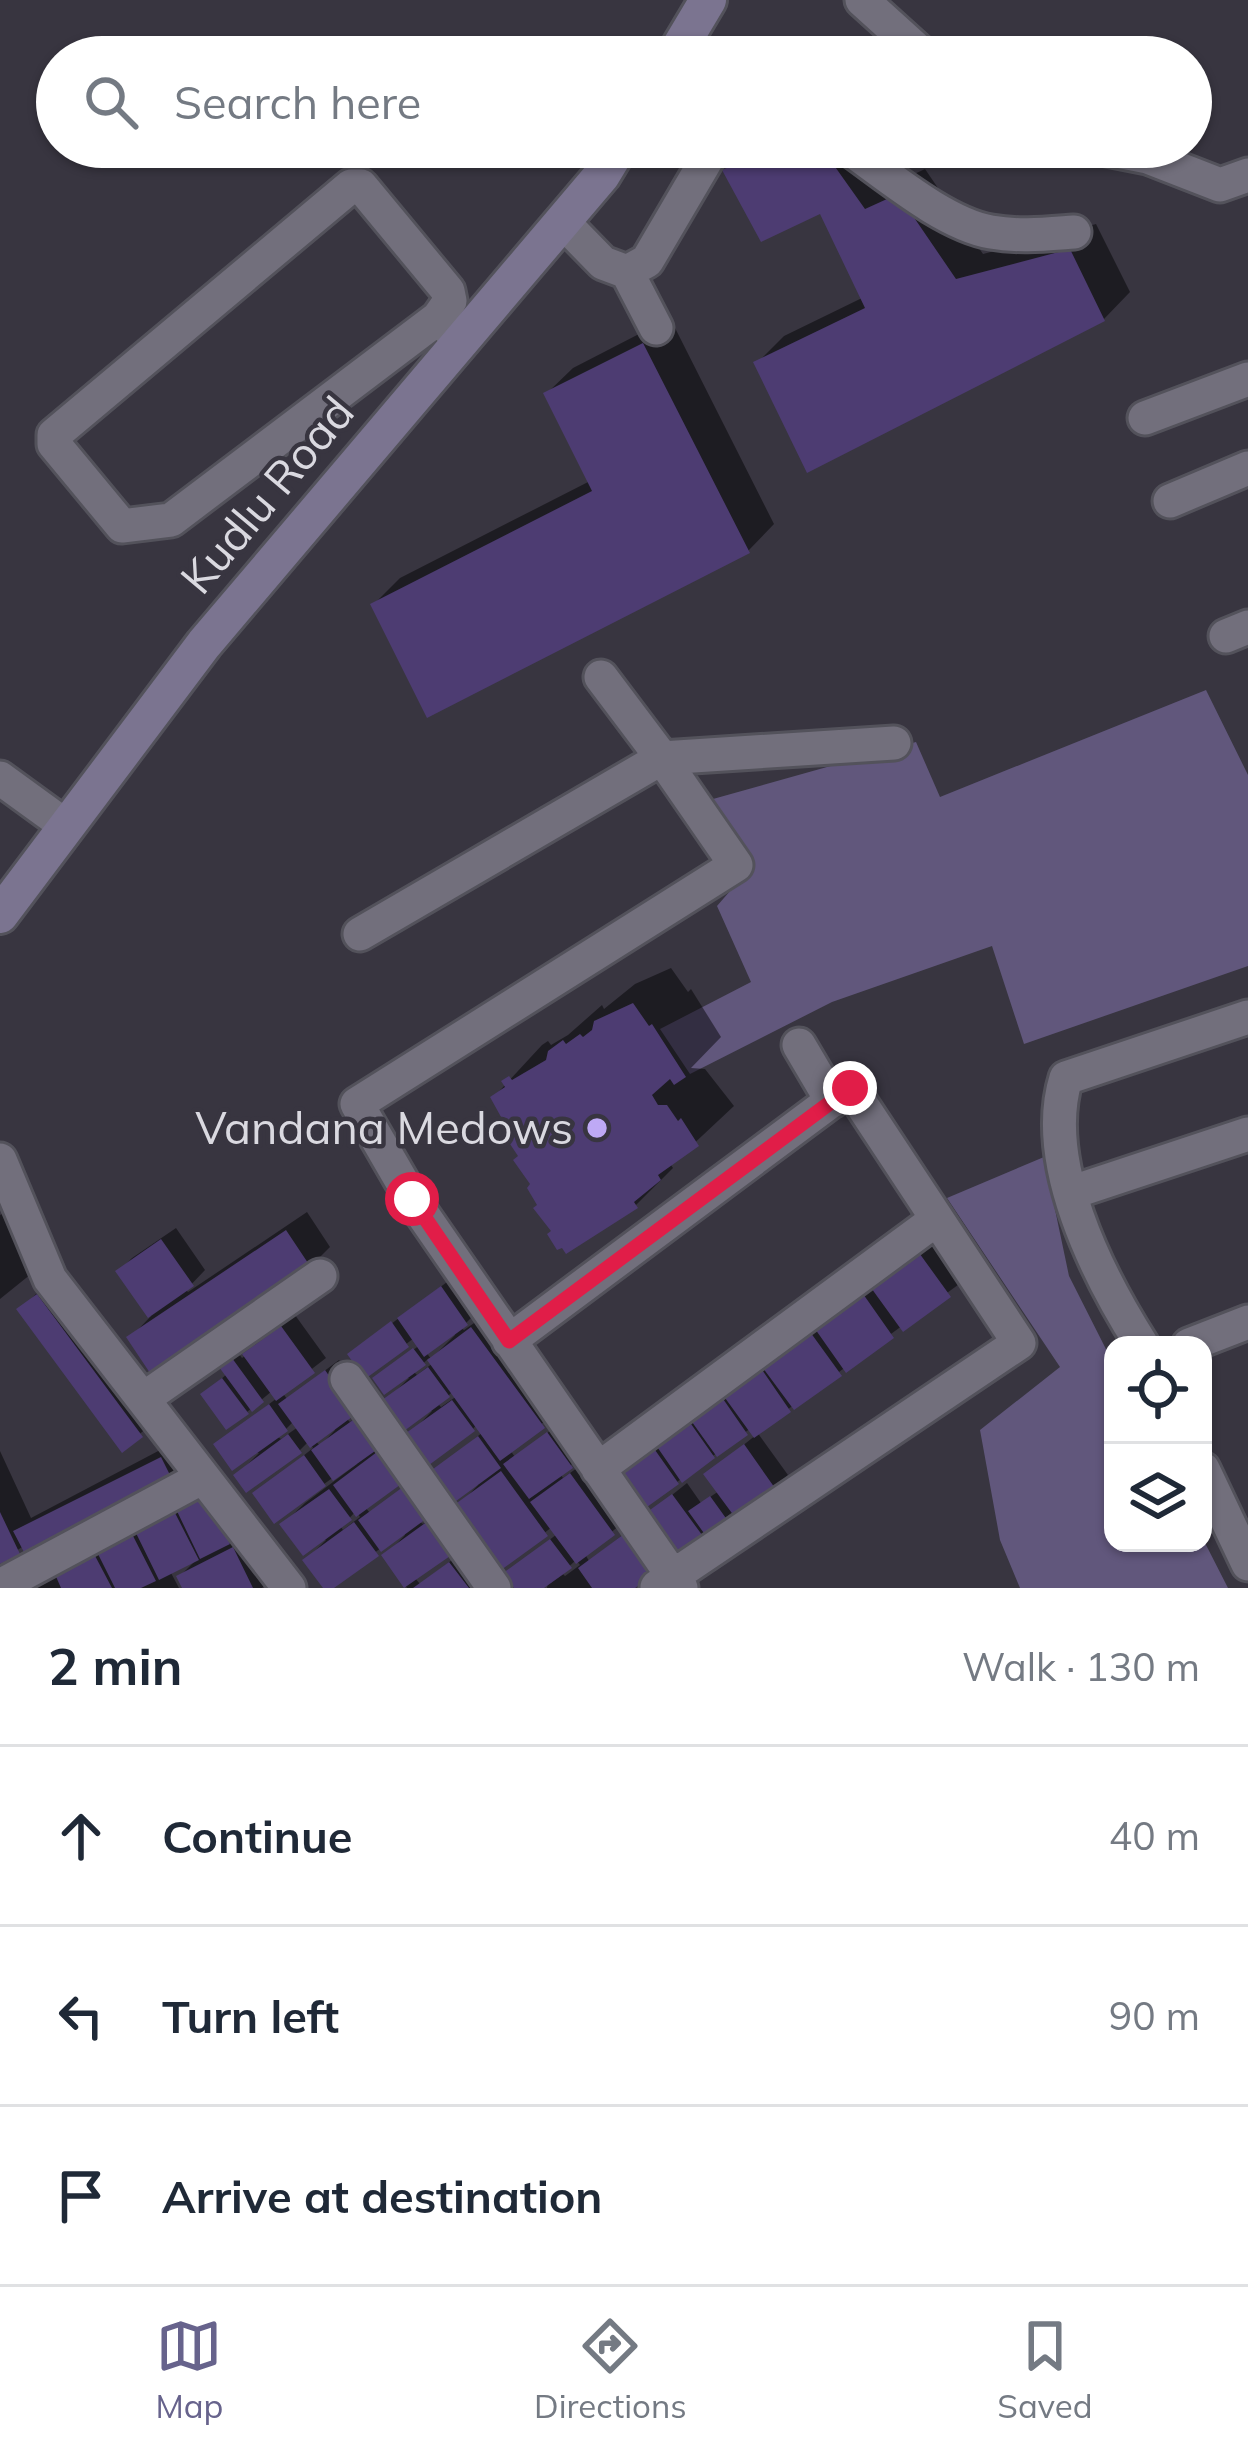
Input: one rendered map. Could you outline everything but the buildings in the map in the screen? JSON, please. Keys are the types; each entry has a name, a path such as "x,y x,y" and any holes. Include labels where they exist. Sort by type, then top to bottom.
{"street":[{"path":"687,36 708,0"},
{"path":"862,0 902,36"},
{"name":"Kudlu Road","path":"0,915 449,330 563,222 606,168"},
{"path":"627,272 646,261 702,168"},
{"path":"878,168 947,214 984,232 1018,236 1074,232"},
{"path":"1176,168 1220,185 1248,175"},
{"path":"351,186 361,186 448,291 449,330 171,520 122,526 54,444 54,435 351,186"},
{"path":"563,222 603,263 627,272 656,328"},
{"path":"1145,418 1248,379"},
{"path":"1169,501 1248,468"},
{"path":"509,1341 850,1088 1019,1343 670,1584 598,1469 509,1341 412,1199 357,1104 736,865 601,677"},
{"path":"360,934 662,758 894,743"},
{"path":"0,778 66,826"},
{"path":"1136,1336 1108,1292 1070,1193 1057,1108 1066,1078 1248,1017"},
{"path":"799,1045 832,1101"},
{"path":"1070,1193 1248,1134"},
{"path":"0,1160 50,1279 289,1588"},
{"path":"598,1469 937,1219"},
{"path":"142,1399 320,1276"},
{"path":"1212,1336 1248,1322"},
{"path":"346,1379 494,1588"},
{"path":"0,1586 203,1477"},
{"path":"1212,1488 1248,1564"}],"shaded area":[{"path":"1206,690 1248,775 1248,966 1024,1044 992,946 832,1002 690,1074 660,1029 751,982 717,906 750,868 713,799 916,742 940,797"},
{"path":"1044,1157 1069,1276 1104,1345 1104,1552 1210,1552 1228,1588 1020,1588 1000,1540 980,1430 1060,1367 947,1198"}],"place":[{"name":"Vandana Medows","path":"597,1128"}],"route":[{"path":"412,1199 509,1341 850,1088"}]}
